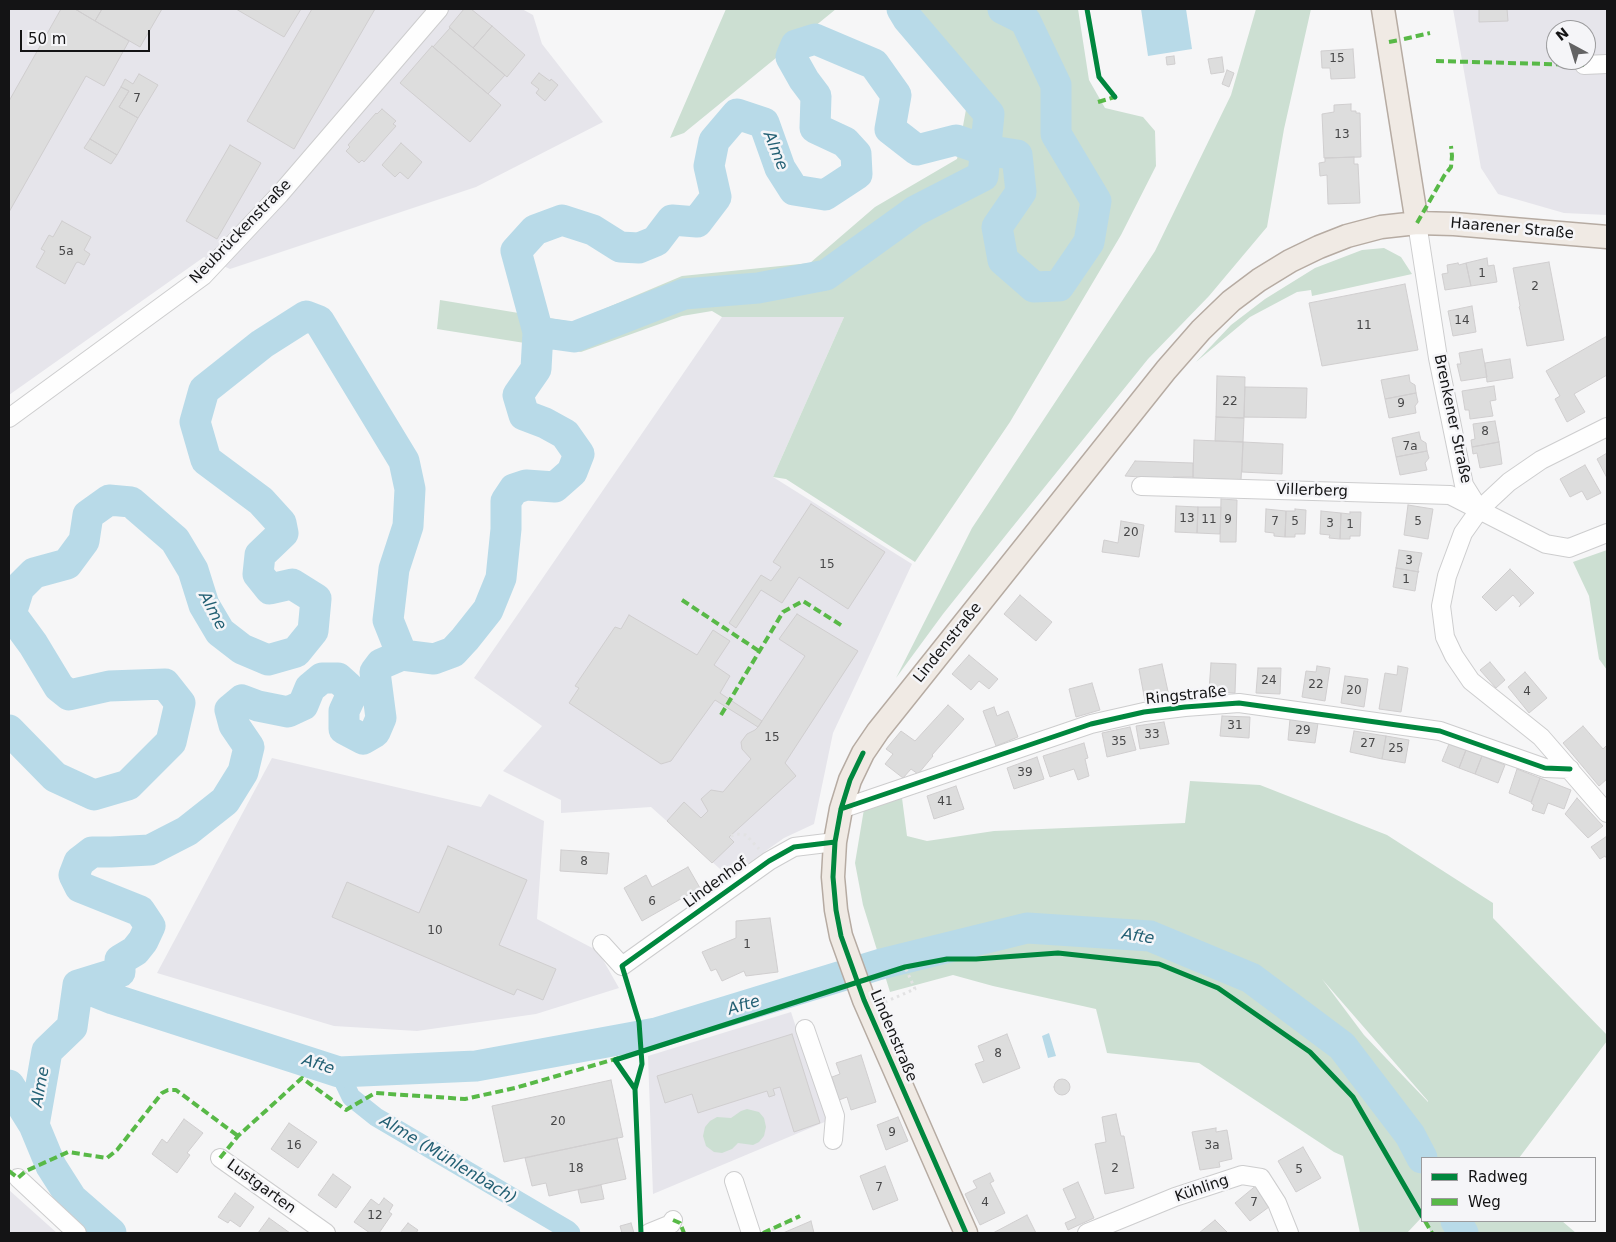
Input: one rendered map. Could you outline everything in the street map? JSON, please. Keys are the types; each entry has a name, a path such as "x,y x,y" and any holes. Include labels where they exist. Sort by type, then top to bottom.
{"main road":[{"name":"Brenkener Straße","path":"1383,9 1417,223"},
{"name":"Haarener Straße","path":"1417,223 1454,224 1607,237"},
{"name":"Lindenstraße","path":"966,1233 872,1002 841,936 833,877 835,842 841,809 850,780 863,753 878,731 1166,370 1201,330 1232,301 1259,280 1305,254 1347,236 1380,227 1417,223"}],"street":[{"name":"Neubrückenstraße","path":"9,418 203,276 280,194 439,9"},
{"name":"Brenkener Straße","path":"1417,223 1438,358 1464,485 1480,509"},
{"path":"1607,427 1541,460 1509,482 1480,509 1463,533 1447,576 1441,606 1445,637 1454,656 1471,681 1540,737 1607,813"},
{"name":"Villerberg","path":"1141,486 1450,495 1546,544 1569,548 1607,533"},
{"name":"Ringstraße","path":"841,809 1091,724 1160,710 1239,703 1440,731 1546,768 1570,769"},
{"name":"Lindenhof","path":"602,944 622,966 769,861 794,847 835,842"},
{"path":"805,1029 834,1116 834,1140"},
{"name":"Lustgarten","path":"220,1158 326,1233"},
{"name":"Kühling","path":"1087,1233 1175,1197 1242,1175 1261,1178 1278,1203 1289,1233"},
{"path":"18,1178 77,1233"},
{"path":"734,1180 751,1233"},
{"path":"649,1233 671,1224 674,1220"}],"path":[{"path":"731,836 746,835 769,861"},
{"path":"872,1002 915,990 905,967"},
{"path":"772,1230 800,1217"}],"shaded area":[{"path":"9,9 522,9 533,15 542,44 603,122 476,187 230,269 204,257 9,395"},
{"path":"1453,9 1607,9 1607,215 1564,213 1498,194 1481,168"},
{"path":"722,317 844,317 773,477 912,564 833,733 814,824 784,838 729,877 651,807 561,813 561,800 503,771 542,726 474,678"},
{"path":"272,758 481,807 489,794 544,821 537,919 598,951 619,988 536,1014 417,1031 334,1026 157,973"},
{"path":"791,1012 827,1121 653,1194 648,1056"},
{"path":"9,1190 57,1233 9,1233"}],"green space":[{"path":"726,9 836,9 684,133 670,138"},
{"path":"890,9 1078,9 1089,80 1105,108 1143,117 1155,131 1156,166 1121,235 1010,422 915,562 786,479 773,477 844,317 722,317 712,311 682,316 581,352 437,329 440,300 573,322 682,276 810,263 875,207 957,159 967,104 899,24"},
{"path":"1256,9 1311,9 1284,129 1267,227 1209,296 1148,359 943,614 896,678 972,528 1155,251 1231,95"},
{"path":"1384,248 1401,257 1412,274 1312,296 1311,290 1297,292 1250,317 1196,362 1231,325 1265,299 1315,268 1362,250"},
{"path":"1607,550 1607,670 1599,659 1589,596 1573,562"},
{"path":"1190,781 1260,785 1387,835 1493,903 1493,918 1607,1035 1607,1041 1520,1157 1421,1157 1421,1218 1407,1233 1360,1233 1343,1156 1334,1152 1199,1063 1107,1053 1096,1009 953,975 890,992 863,905 855,863 865,803 902,798 907,836 927,841 994,831 1185,823","holes":["1322,979 1428,1101 1364,1035"]},
{"path":"747,1109 759,1112 764,1118 766,1127 764,1136 759,1142 753,1145 738,1143 732,1149 722,1153 714,1152 706,1146 703,1136 705,1127 710,1121 717,1117 731,1118"},
{"path":"1426,1222 1563,1222 1576,1233 1431,1233"}],"water":[{"path":"1141,9 1186,9 1192,49 1148,56"},
{"path":"1049,1033 1056,1056 1048,1058 1042,1036"}],"building":[{"path":"61,9 75,9 129,41 104,86 86,76 9,212 9,101"},
{"path":"75,9 102,9 95,21"},
{"path":"102,9 162,9 140,47 95,21"},
{"path":"236,9 301,9 284,37"},
{"path":"312,9 375,9 294,149 247,121"},
{"path":"464,9 471,9 492,26 473,48 449,27"},
{"path":"1479,9 1507,9 1508,21 1479,22"},
{"path":"492,26 525,55 507,77 473,48"},
{"path":"450,28 505,75 488,94 433,47"},
{"path":"432,46 501,105 470,142 400,83"},
{"path":"1353,49 1355,78 1331,79 1330,68 1322,68 1321,51"},
{"path":"1174,56 1175,64 1167,65 1166,57"},
{"path":"1222,57 1224,72 1211,74 1208,59"},
{"path":"1227,70 1234,73 1229,87 1222,84"},
{"path":"539,73 558,85 545,101 536,93 539,89 531,83"},
{"path":"139,74 158,85 138,118 119,107 129,91 121,87 125,79 133,84"},
{"path":"121,87 129,91 119,107 138,118 117,155 90,139"},
{"path":"1351,104 1351,111 1360,113 1361,157 1324,158 1322,114 1334,112 1334,105"},
{"path":"382,109 396,121 393,124 396,126 364,162 362,160 359,163 346,151 350,147 348,145 376,113"},
{"path":"90,139 117,155 111,164 84,148"},
{"path":"401,143 422,162 408,179 400,172 395,177 382,165"},
{"path":"230,145 261,163 217,239 186,221"},
{"path":"1354,157 1354,164 1358,164 1360,203 1328,204 1327,175 1320,176 1319,163 1325,162 1325,158"},
{"path":"62,221 91,237 84,250 90,254 84,265 76,263 65,284 36,267 45,251 41,249 49,235 53,237"},
{"path":"1487,258 1488,266 1494,265 1497,282 1471,286 1466,263"},
{"path":"1549,262 1564,340 1527,346 1513,268"},
{"path":"1458,263 1459,265 1466,263 1471,286 1445,290 1442,274 1448,273 1447,265"},
{"path":"1405,284 1418,350 1322,366 1309,303"},
{"path":"1472,306 1476,332 1453,336 1448,311"},
{"path":"1607,336 1607,375 1574,394 1585,412 1567,422 1555,399 1560,396 1546,371"},
{"path":"1482,349 1487,377 1461,381 1457,364 1461,364 1459,353"},
{"path":"1510,359 1513,378 1487,382 1485,363"},
{"path":"1409,375 1410,382 1415,385 1416,393 1385,399 1381,380"},
{"path":"1217,376 1245,377 1244,418 1216,417"},
{"path":"1494,386 1496,400 1490,401 1493,416 1470,419 1469,410 1465,410 1462,391"},
{"path":"1245,387 1307,388 1306,418 1244,417"},
{"path":"1416,393 1418,402 1415,406 1416,413 1389,418 1385,399"},
{"path":"1216,417 1244,418 1243,442 1215,441"},
{"path":"1495,421 1499,442 1472,447 1471,440 1475,439 1473,424"},
{"path":"1419,432 1421,440 1426,443 1427,451 1396,457 1392,438"},
{"path":"1194,440 1243,442 1241,480 1193,478"},
{"path":"1243,442 1283,444 1282,474 1242,472"},
{"path":"1499,442 1502,464 1480,468 1477,453 1473,454 1472,447"},
{"path":"1427,451 1429,458 1425,463 1427,470 1400,475 1396,457"},
{"path":"1607,453 1607,478 1597,459"},
{"path":"1135,461 1193,463 1193,477 1173,477 1172,479 1125,476"},
{"path":"1585,465 1601,493 1587,500 1582,491 1570,497 1560,479"},
{"path":"1221,499 1237,500 1236,542 1220,542"},
{"path":"811,504 885,552 848,609 799,577 782,603 761,590 736,628 729,623 761,575 771,581 781,567 773,562"},
{"path":"1408,505 1433,509 1428,539 1404,535"},
{"path":"1176,506 1198,507 1197,533 1175,532"},
{"path":"1198,507 1221,507 1220,534 1197,533"},
{"path":"1266,509 1286,511 1285,537 1274,536 1274,533 1265,532"},
{"path":"1295,509 1306,510 1305,534 1285,537 1286,511 1295,511"},
{"path":"1321,511 1341,513 1340,539 1329,538 1330,535 1320,534"},
{"path":"1350,512 1361,512 1360,536 1340,539 1341,513 1350,514"},
{"path":"1121,521 1144,525 1139,557 1102,552 1104,540 1118,543"},
{"path":"1399,550 1422,553 1419,572 1396,568"},
{"path":"1396,568 1419,572 1415,591 1393,587"},
{"path":"1510,569 1534,593 1519,607 1521,604 1513,595 1496,611 1482,597"},
{"path":"1020,595 1052,622 1036,641 1004,614"},
{"path":"797,614 858,651 785,763 796,776 729,837 734,842 712,863 667,821 684,802 701,818 708,811 701,799 711,790 723,792 751,759 742,749 741,742 747,734 758,727 805,656 779,639"},
{"path":"629,615 697,655 713,630 730,641 714,665 730,676 720,693 762,721 758,727 715,700 671,761 661,764 569,703 579,688 575,686 615,627 621,629"},
{"path":"969,655 998,679 989,689 979,681 971,690 952,674"},
{"path":"1490,662 1505,680 1496,688 1480,670"},
{"path":"1211,663 1236,664 1235,693 1209,691"},
{"path":"1162,664 1169,696 1145,701 1139,669"},
{"path":"1317,666 1330,668 1325,701 1302,697 1306,671 1316,672"},
{"path":"1398,666 1408,668 1401,712 1379,709 1385,673 1397,675"},
{"path":"1258,668 1281,668 1280,694 1256,693"},
{"path":"1525,672 1547,698 1529,713 1508,687"},
{"path":"1345,676 1368,679 1364,707 1341,703"},
{"path":"1092,683 1100,710 1076,717 1069,689"},
{"path":"948,705 964,719 918,774 911,769 903,778 885,764 893,754 886,749 901,731 915,741"},
{"path":"994,707 997,716 1008,711 1018,737 996,746 983,711"},
{"path":"1222,716 1250,717 1249,738 1220,736"},
{"path":"1290,719 1318,723 1315,743 1288,740"},
{"path":"1164,722 1169,744 1140,749 1136,726"},
{"path":"1583,726 1603,749 1607,745 1607,779 1599,786 1563,743"},
{"path":"1130,727 1136,750 1107,757 1102,733"},
{"path":"1354,731 1386,736 1382,759 1350,752"},
{"path":"1386,736 1409,740 1405,763 1382,759"},
{"path":"1084,743 1088,758 1085,759 1089,776 1078,780 1074,769 1050,777 1043,756"},
{"path":"1449,744 1466,750 1459,768 1442,761"},
{"path":"1466,750 1482,756 1475,774 1459,768"},
{"path":"1482,756 1505,765 1498,783 1475,774"},
{"path":"1037,757 1044,779 1014,789 1007,768"},
{"path":"1517,769 1540,778 1531,802 1509,793"},
{"path":"1540,778 1571,790 1564,809 1548,803 1544,814 1532,810 1534,805 1531,803"},
{"path":"956,786 964,809 934,819 927,796"},
{"path":"1577,798 1603,826 1588,838 1565,814"},
{"path":"1607,836 1607,859 1605,856 1600,859 1591,847"},
{"path":"448,846 527,880 499,945 556,969 543,1000 517,989 514,995 332,917 347,882 419,913"},
{"path":"561,850 609,853 607,874 560,871"},
{"path":"688,867 700,888 642,921 624,888 646,875 652,887"},
{"path":"770,918 778,972 746,976 744,971 722,981 716,969 711,971 702,952 736,938 736,921"},
{"path":"792,1034 820,1123 794,1132 780,1087 773,1089 775,1095 769,1097 767,1091 698,1113 692,1094 665,1103 657,1076"},
{"path":"1007,1034 1020,1068 983,1083 975,1064 984,1061 978,1046"},
{"path":"861,1055 876,1102 851,1110 847,1097 839,1100 832,1077 840,1074 836,1063"},
{"path":"1062,1079 1068,1081 1070,1087 1068,1093 1062,1095 1056,1093 1054,1087 1056,1081"},
{"path":"611,1080 623,1137 504,1162 492,1106"},
{"path":"1116,1114 1121,1136 1124,1136 1134,1188 1105,1194 1095,1144 1106,1142 1102,1117"},
{"path":"898,1117 908,1141 886,1150 877,1125"},
{"path":"184,1119 203,1133 187,1153 190,1155 177,1173 152,1154 162,1139 167,1143"},
{"path":"289,1123 317,1142 298,1168 271,1149"},
{"path":"1216,1128 1216,1132 1227,1130 1232,1159 1219,1162 1220,1167 1200,1170 1192,1132"},
{"path":"617,1138 626,1179 549,1196 546,1183 532,1186 525,1158"},
{"path":"1303,1147 1321,1178 1296,1192 1278,1161"},
{"path":"885,1166 898,1200 873,1210 860,1176"},
{"path":"990,1173 994,1181 990,1183 1005,1213 980,1225 965,1194 977,1188 973,1181"},
{"path":"333,1174 351,1187 336,1208 318,1195"},
{"path":"1078,1182 1094,1218 1068,1230 1065,1223 1076,1218 1063,1189"},
{"path":"1258,1184 1273,1204 1250,1221 1235,1203"},
{"path":"601,1185 604,1199 581,1203 578,1190"},
{"path":"235,1193 254,1207 240,1227 230,1220 228,1223 218,1217"},
{"path":"384,1198 393,1205 389,1212 392,1214 379,1233 370,1233 354,1222 371,1199 379,1205"},
{"path":"1027,1215 1036,1233 993,1233"},
{"path":"269,1218 290,1233 258,1233"},
{"path":"1215,1220 1228,1233 1199,1233"},
{"path":"811,1221 814,1233 783,1233"},
{"path":"408,1223 418,1230 416,1233 400,1233"},
{"path":"631,1223 634,1233 622,1233 620,1226"}],"waterway":[{"name":"Alme","path":"538,332 574,337 684,294 758,288 826,275 915,211 983,176 989,114 908,19 902,9"},
{"name":"Alme","path":"78,985 120,972 120,960 135,951 143,941 150,926 140,911 80,887 74,875 79,862 92,852 150,850 187,831 225,801 243,772 249,747 234,725 230,710 242,700 258,706 288,712 303,705 310,688 322,678 338,678 349,688 350,698 344,711 344,729 363,739 375,732 381,718 375,672 381,664 402,655 434,659 453,652 488,610 501,578 506,529 506,501 514,489 526,485 555,487 572,472 579,454 565,434 545,423 524,415 518,395 536,369 538,332 516,251 535,230 562,220 593,230 620,247 639,248 656,241 672,220 697,222 716,197 709,166 714,141 737,114 764,123 780,168 794,190 825,195 857,174 856,154 845,142 815,128 816,96 791,57 796,45 815,39 874,64 896,95 890,129 917,150 956,140 985,150 1017,155 1021,192 997,227 1003,260 1034,287 1059,286 1089,242 1096,201 1056,134 1056,85 1025,20 1003,9"},
{"name":"Alme","path":"9,730 55,777 94,795 128,785 171,742 180,703 165,684 109,686 69,695 59,687 33,644 11,614 19,588 34,573 67,564 84,541 88,515 109,500 131,502 175,540 193,570 204,605 220,632 242,649 268,660 296,652 313,631 316,599 292,584 270,589 258,574 260,555 283,533 281,523 261,501 206,460 195,422 204,390 262,344 306,316 319,321 404,461 410,489 408,526 394,569 388,620 402,655"},
{"name":"Afte","path":"78,985 113,999 339,1072 476,1066 656,1033 881,964 1027,928 1150,936 1251,978 1342,1046 1410,1135 1421,1157"},
{"name":"Alme","path":"78,985 72,1027 47,1051 34,1125 51,1166 72,1199 111,1233"},
{"name":"Alme (Mühlenbach)","path":"339,1072 351,1097 376,1117 571,1233"},
{"name":"Alme","path":"9,1085 34,1125"},
{"name":"Afte","path":"1457,1222 1463,1233"}],"marked path":[{"path":"1404,39 1430,33"},
{"path":"1389,42 1400,40"},
{"path":"1436,61 1546,64"},
{"path":"1098,102 1115,97 1114,95"},
{"path":"1417,223 1451,167 1451,146"},
{"path":"682,600 759,651"},
{"path":"721,715 783,612 803,601 844,627"},
{"path":"220,1158 238,1136 302,1078 346,1110 375,1093 465,1099 515,1088 619,1058"},
{"path":"9,1171 18,1178 26,1171 68,1152 107,1158 117,1150 162,1093 168,1090 176,1090 238,1136"},
{"path":"763,1233 800,1216"},
{"path":"673,1220 680,1223 684,1233"},
{"path":"1426,1222 1432,1233"}],"cycle path":[{"path":"1087,9 1099,77 1115,97"},
{"path":"841,809 1091,724 1144,712 1239,703 1440,731 1545,768 1570,769"},
{"path":"863,753 850,780 841,809 835,842 833,877 841,936 864,1000 966,1233"},
{"path":"641,1233 635,1089 642,1064 639,1022 622,966 769,861 794,847 835,842"},
{"path":"635,1089 615,1060 905,967 947,959 976,959 1058,953 1159,964 1218,988 1310,1052 1353,1097 1421,1214"}]}
